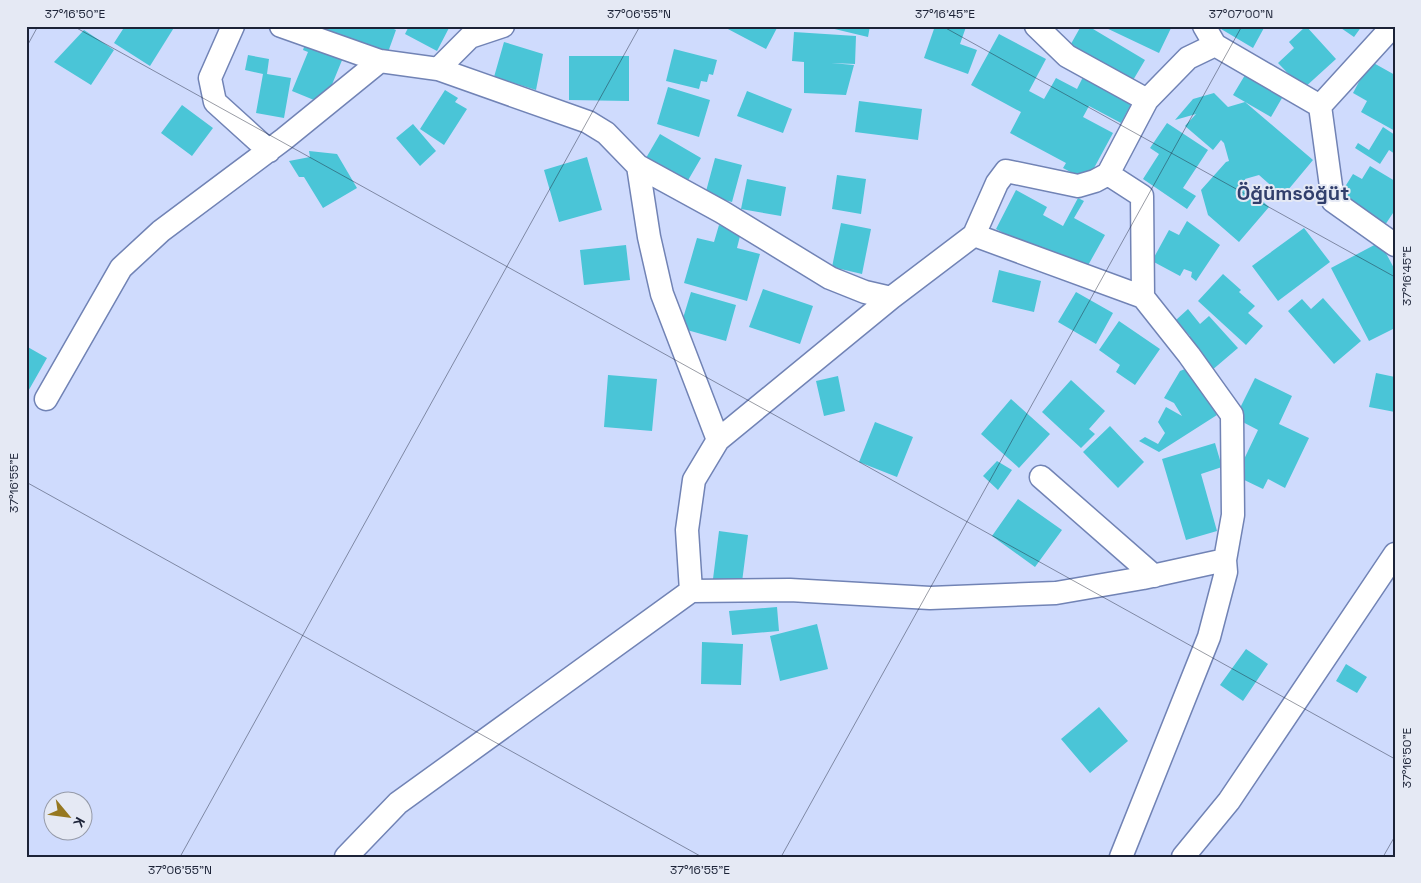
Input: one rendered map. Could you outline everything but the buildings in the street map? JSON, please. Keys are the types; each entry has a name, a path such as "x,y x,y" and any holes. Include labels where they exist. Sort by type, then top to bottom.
{"street":[{"path":"233,26 210,78 215,102 269,151"},
{"path":"281,26 380,61 438,69 588,122 606,133 638,166 722,212 830,278 865,292 891,298"},
{"path":"438,69 470,37 503,26"},
{"path":"1036,26 1067,56 1147,100"},
{"path":"1320,106 1393,26"},
{"path":"691,592 687,530 694,480 718,440 891,298 974,235 997,183 1006,171 1078,186 1095,181 1108,174 1147,100 1210,35 1320,106 1333,201 1395,245"},
{"path":"46,399 121,268 161,231 269,151 380,61"},
{"path":"638,166 649,238 662,294 718,440"},
{"path":"1108,174 1142,196 1143,297"},
{"path":"974,235 1143,297 1232,415 1232,515 1225,560 1226,572 1209,637 1120,857"},
{"path":"1042,478 1154,576"},
{"path":"1183,857 1229,800 1395,554"},
{"path":"346,857 398,803 691,592 790,590 930,598 1056,593 1154,576 1225,560"}],"district":[{"name":"Öğümsöğüt","path":"1293,193"}]}
